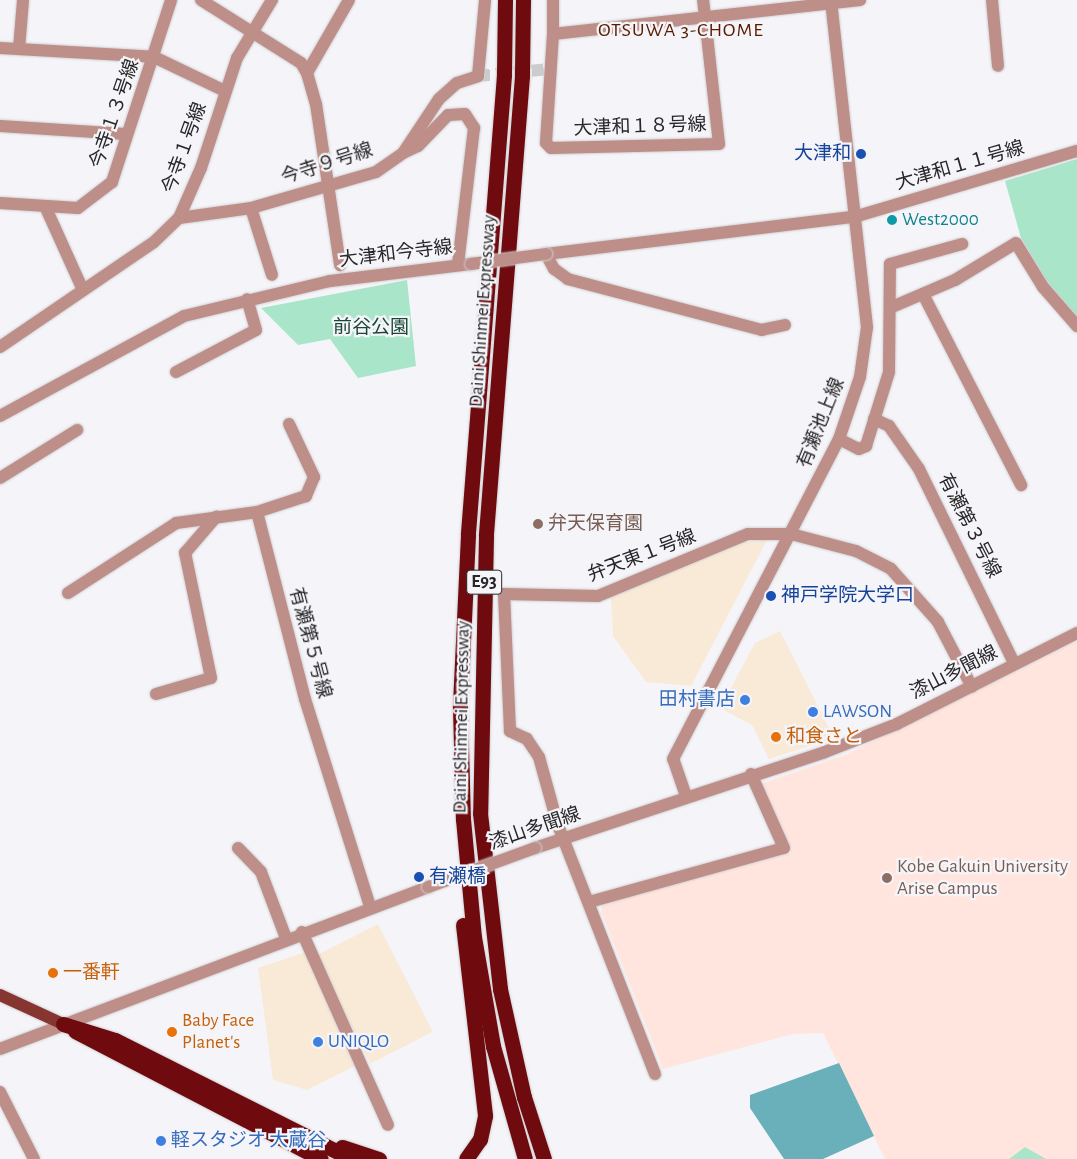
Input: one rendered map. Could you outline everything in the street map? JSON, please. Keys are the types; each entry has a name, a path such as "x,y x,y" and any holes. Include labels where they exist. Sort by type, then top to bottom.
{"highway":[{"name":"Daini Shinmei Expressway","path":"505,0 504,75 468,535 460,707 463,819 474,937 493,1046 525,1159"},
{"name":"Daini Shinmei Expressway","path":"523,0 522,76 486,536 480,813 502,998 524,1097 544,1159"},
{"path":"460,707 457,798 461,892 485,1103 480,1140 466,1159"},
{"path":"63,1024 116,1040 317,1139 352,1159"},
{"path":"63,1024 317,1158"},
{"path":"317,1139 379,1159"}],"main road":[{"path":"0,995 63,1024"}],"street":[{"path":"19,49 23,0"},
{"name":"今寺１３号線","path":"0,203 78,208 112,182 171,0"},
{"path":"201,0 254,31 301,63 307,73 328,183 340,266"},
{"name":"今寺１号線","path":"0,347 154,242 179,218 202,168 225,92 254,31 272,0"},
{"path":"307,73 349,0"},
{"name":"今寺９号線","path":"179,218 251,208 328,183 376,172 403,153 439,99 457,83 478,76 485,0"},
{"path":"553,0 553,34 860,0"},
{"path":"703,0 705,16"},
{"path":"992,0 998,66"},
{"name":"有瀬池上線","path":"686,796 673,759 839,439 860,378 867,327 831,2"},
{"name":"大津和１８号線","path":"553,34 546,143 551,148 719,144 705,16"},
{"path":"0,48 154,56 225,92"},
{"path":"403,153 418,146 448,115 465,114 474,128 458,265"},
{"path":"0,126 126,134"},
{"name":"大津和１１号線","path":"854,217 1077,151"},
{"path":"46,206 84,290"},
{"path":"251,208 272,275"},
{"name":"大津和今寺線","path":"0,416 184,316 247,299 330,281 854,217"},
{"path":"892,307 989,262 1016,243 1043,287 1077,326"},
{"path":"839,439 859,449 866,446 888,372 892,307 890,264 962,244"},
{"path":"546,254 554,269 568,279 762,330 785,325"},
{"path":"922,294 1021,484"},
{"path":"176,372 256,330 247,299"},
{"name":"有瀬第３号線","path":"874,419 889,426 919,469 1014,663"},
{"path":"68,593 176,523 257,512 306,496 314,478 289,424"},
{"path":"0,478 77,430"},
{"name":"有瀬第５号線","path":"257,512 304,699 370,907"},
{"path":"156,694 211,678 185,553 216,517"},
{"name":"弁天東１号線","path":"562,838 539,758 527,739 510,731 504,594 598,596 748,534 790,534 856,551 890,569 917,593 938,622 972,687"},
{"name":"漆山多聞線","path":"0,1049 370,907 562,838 751,774 825,752 972,687 1014,663 1077,633"},
{"path":"589,902 784,848 751,774"},
{"path":"562,838 656,1074"},
{"path":"238,848 261,872 286,938"},
{"path":"302,932 388,1125"},
{"path":"0,1092 34,1159"}],"shaded area":[{"path":"767,540 691,686 646,682 613,636 611,597 746,542"},
{"path":"780,631 834,738 769,759 752,725 720,708 755,643"},
{"name":"Kobe Gakuin University Arise Campus","path":"1077,641 1077,1159 885,1159 823,1033 793,1034 663,1069 601,911 602,904 791,853 760,784 845,755"},
{"path":"378,924 433,1032 371,1064 316,956"},
{"path":"305,952 357,1065 307,1090 273,1080 258,968"}],"green space":[{"path":"1077,159 1077,317 1046,281 1021,238 1005,181"},
{"name":"前谷公園","path":"407,280 416,366 358,378 330,339 298,345 261,308"},
{"path":"1025,1147 1046,1159 1009,1159"}],"water":[{"path":"839,1063 874,1136 823,1159 784,1159 750,1108 750,1095"}],"tunnel":[{"path":"478,76 550,69"}],"place":[{"name":"大津和","path":"861,154"},
{"name":"West2000","path":"892,220"},
{"name":"弁天保育園","path":"538,524"},
{"name":"神戸学院大学口","path":"771,596"},
{"name":"田村書店","path":"745,700"},
{"name":"LAWSON","path":"813,712"},
{"name":"和食さと","path":"776,737"},
{"name":"有瀬橋","path":"419,877"},
{"name":"Kobe Gakuin University Arise Campus","path":"887,878"},
{"name":"一番軒","path":"53,973"},
{"name":"Baby Face Planet's","path":"172,1032"},
{"name":"UNIQLO","path":"318,1042"},
{"name":"軽スタジオ 大蔵谷","path":"161,1141"}],"district":[{"name":"OTSUWA 3-CHOME","path":"681,30"}]}
